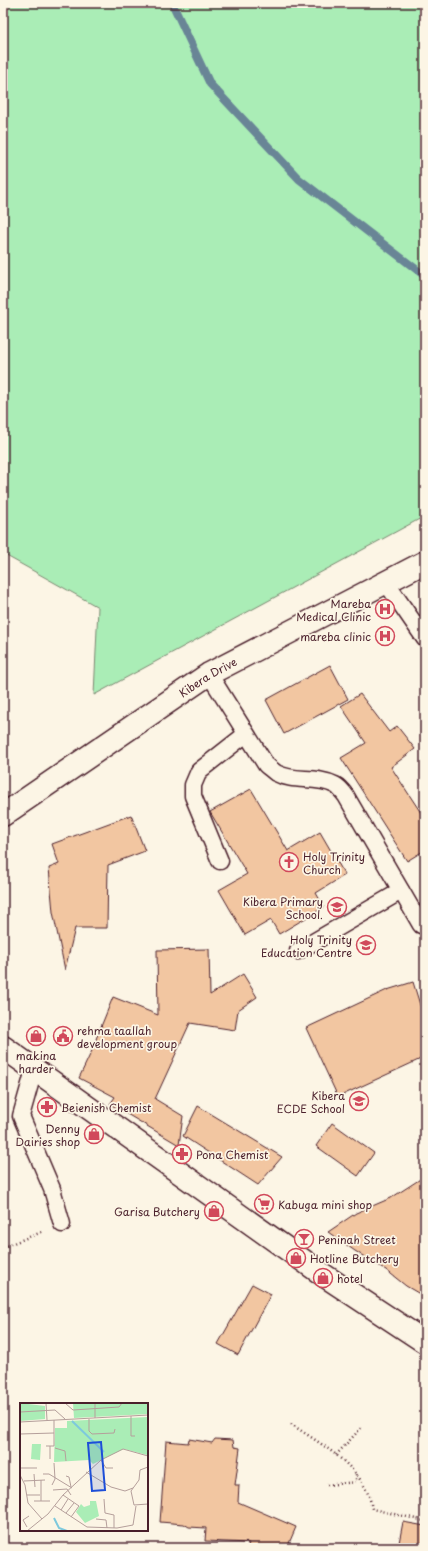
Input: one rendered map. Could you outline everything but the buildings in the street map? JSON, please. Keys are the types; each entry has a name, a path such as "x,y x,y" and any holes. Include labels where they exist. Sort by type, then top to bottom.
{"street":[{"name":"Kibera Drive","path":"3,815 209,674 385,581 425,562"},
{"path":"3,1047 326,1276 425,1342"}],"lane":[{"path":"385,581 425,639"},
{"path":"209,674 266,765 276,773 288,777 311,778 336,785 346,796 421,925"},
{"path":"220,861 193,796 193,785 200,771 246,734"},
{"path":"298,950 401,891"},
{"path":"34,1070 21,1116 52,1189 62,1224"}],"path":[{"path":"3,1247 62,1224"},
{"path":"291,1424 336,1455 356,1474 369,1494 372,1509 425,1521"},
{"path":"336,1455 362,1427"},
{"path":"327,1485 356,1482 356,1474"}],"green space":[{"path":"3,3 425,3 425,516 94,695 98,607 3,554"}],"waterway":[{"path":"172,3 210,84 299,179 425,276"}],"place":[{"name":"Mareba Medical Clinic","path":"385,609"},
{"name":"mareba clinic","path":"385,636"},
{"name":"Holy Trinity Church","path":"289,862"},
{"name":"Kibera Primary School.","path":"337,907"},
{"name":"Holy Trinity Education Centre","path":"366,945"},
{"name":"makina harder","path":"36,1036"},
{"name":"rehma taallah development group","path":"63,1036"},
{"name":"Kibera ECDE School","path":"359,1101"},
{"name":"Beienish Chemist","path":"47,1107"},
{"name":"Denny Dairies shop","path":"94,1134"},
{"name":"Pona Chemist","path":"182,1154"},
{"name":"Kabuga mini shop","path":"264,1204"},
{"name":"Garisa Butchery","path":"214,1211"},
{"name":"Peninah Street","path":"304,1239"},
{"name":"Hotline Butchery","path":"296,1258"},
{"name":"hotel","path":"323,1278"}]}
